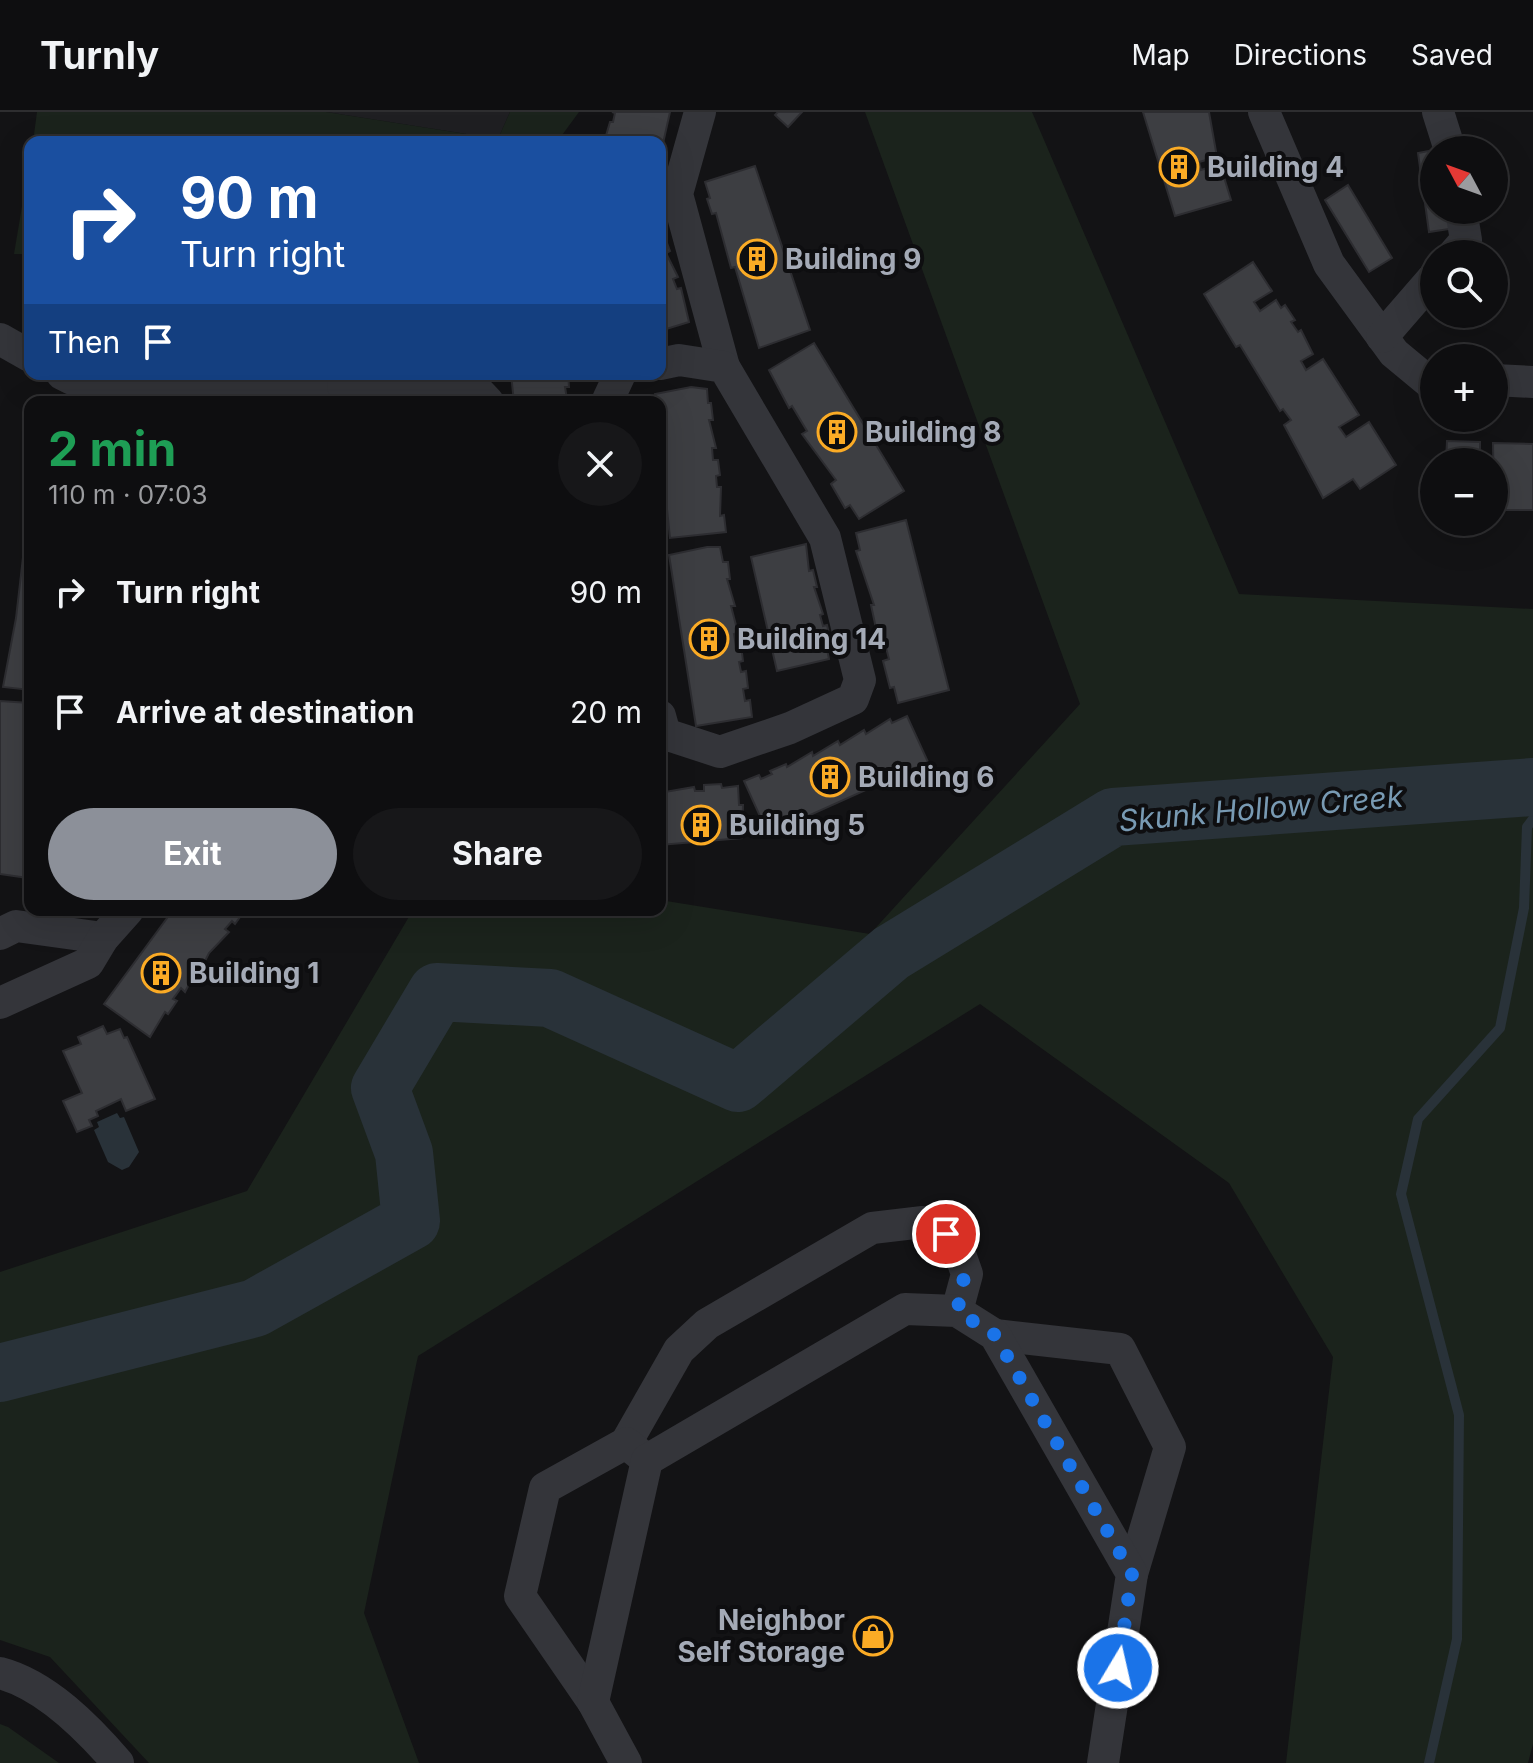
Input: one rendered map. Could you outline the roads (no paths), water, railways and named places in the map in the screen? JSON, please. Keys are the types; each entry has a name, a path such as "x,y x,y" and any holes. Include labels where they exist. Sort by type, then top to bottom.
{"street":[{"path":"666,734 720,752 790,728 853,699 860,680 825,538 724,367 677,194 700,112"},
{"path":"1264,112 1329,264 1394,353 1420,372"},
{"path":"1438,112 1446,136"},
{"path":"1382,337 1420,293"},
{"path":"0,339 24,353"},
{"path":"666,363 679,360 724,367"},
{"path":"116,380 342,394 472,385 482,396"},
{"path":"1508,381 1533,382"},
{"path":"5,991 88,963 103,938 123,916"},
{"path":"0,934 16,926 103,938"},
{"path":"593,1702 637,1452 679,1350 707,1324 872,1228 923,1222 946,1234 959,1251 967,1274 957,1311"},
{"path":"626,1763 593,1702 520,1596 545,1488 637,1452 905,1309 957,1311 995,1335 1120,1349 1170,1447 1132,1574 1103,1763"},
{"path":"995,1335 1132,1574"},
{"path":"0,1673 46,1697 93,1734 118,1763"}],"waterway":[{"name":"Skunk Hollow Creek","path":"0,1373 255,1308 411,1221 404,1153 380,1088 437,992 550,998 738,1083 891,953 1113,817 1533,787"},
{"path":"1429,1763 1457,1639 1459,1415 1401,1194 1418,1119 1500,1028 1524,908 1527,827 1533,819"}],"place":[{"name":"Building 4","path":"1179,167"},
{"name":"Building 9","path":"757,259"},
{"name":"Building 8","path":"837,432"},
{"name":"Building 14","path":"709,639"},
{"name":"Building 6","path":"830,777"},
{"name":"Building 5","path":"701,825"},
{"name":"Building 1","path":"161,973"},
{"name":"Neighbor Self Storage","path":"873,1636"}]}
